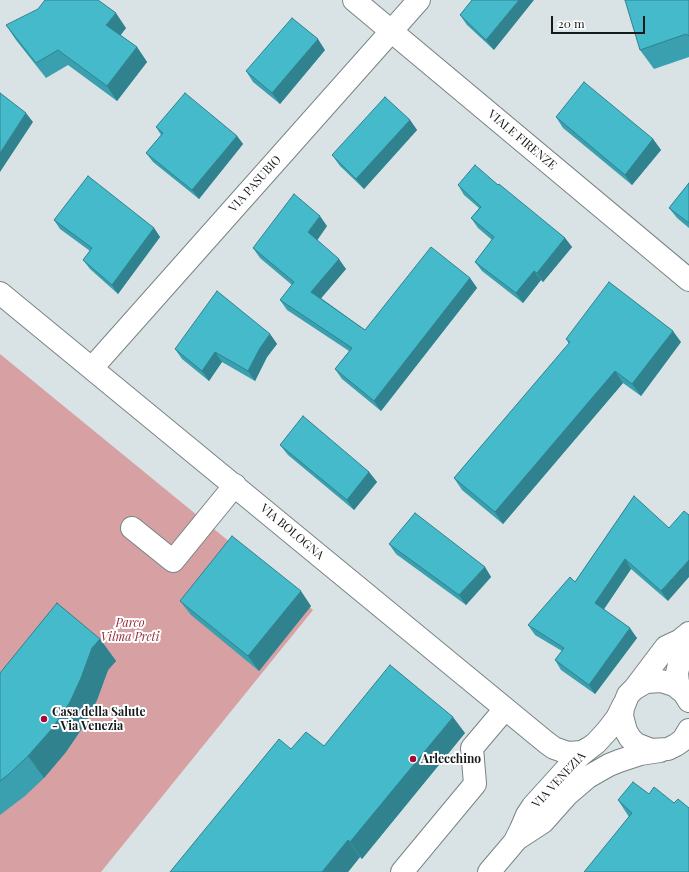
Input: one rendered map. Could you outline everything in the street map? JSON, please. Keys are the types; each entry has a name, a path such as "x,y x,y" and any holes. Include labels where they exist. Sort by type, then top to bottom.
{"street":[{"name":"VIALE FIRENZE","path":"354,0 689,280"},
{"name":"VIA PASUBIO","path":"92,368 419,0"},
{"name":"VIA BOLOGNA","path":"0,292 548,744 568,754 576,753 589,748"},
{"path":"132,528 173,561 235,485"},
{"name":"VIA VENEZIA","path":"489,872 513,843 521,830 527,814 533,806 571,764 607,731 617,718 629,695 666,647 679,641 689,633"},
{"name":"VIA VENEZIA","path":"687,697 678,683 677,673 683,647 689,633"},
{"path":"687,697 674,685 661,681 646,682 629,695 622,716 623,723 630,738 636,744 652,750 672,750 683,740 689,730"},
{"path":"402,872 475,784 472,748 505,709"},
{"name":"VIA VENEZIA","path":"513,843 543,822 567,795 588,777 619,761 640,754 672,750"}],"green space":[{"name":"Parco Vilma Preti","path":"0,354 313,610 101,872 0,872"}],"building":[{"path":"45,0 98,0 116,13 106,25 137,47 107,86 58,50 36,63 6,25 38,9"},
{"path":"472,0 519,0 486,40 460,15"},
{"path":"625,0 689,0 689,36 686,34 640,50"},
{"path":"292,18 318,39 272,93 246,71"},
{"path":"584,82 653,139 625,175 556,117"},
{"path":"0,93 26,113 0,153"},
{"path":"185,93 237,136 192,190 146,153 163,133 156,127"},
{"path":"385,97 410,120 356,179 332,155"},
{"path":"475,165 565,238 537,273 534,271 516,293 475,262 494,237 471,218 481,207 458,185"},
{"path":"88,176 154,228 112,285 83,260 92,248 54,220"},
{"path":"689,183 689,223 669,208"},
{"path":"294,194 320,216 308,232 339,259 311,292 365,330 431,247 470,278 374,401 335,369 352,348 280,300 294,282 253,248"},
{"path":"609,282 673,331 632,384 615,371 495,512 454,478 570,342 566,339"},
{"path":"217,291 270,334 260,348 248,371 215,352 202,371 175,349"},
{"path":"303,416 369,472 347,500 280,445"},
{"path":"634,496 669,528 684,511 689,515 689,560 661,591 625,559 595,603 630,628 589,685 555,660 564,648 528,625 570,577 575,582"},
{"path":"415,513 485,567 459,595 389,544"},
{"path":"232,536 301,591 248,656 180,601"},
{"path":"57,603 100,639 92,648 70,702 51,730 28,756 0,781 0,673"},
{"path":"390,665 453,717 350,842 348,840 322,872 170,872 279,739 291,749 306,732 324,746"},
{"path":"633,782 649,794 654,787 674,803 678,799 689,808 689,872 584,872 632,813 618,800"}],"place":[{"name":"Casa della Salute - Via Venezia","path":"44,719"},
{"name":"Arlecchino","path":"413,759"}]}
